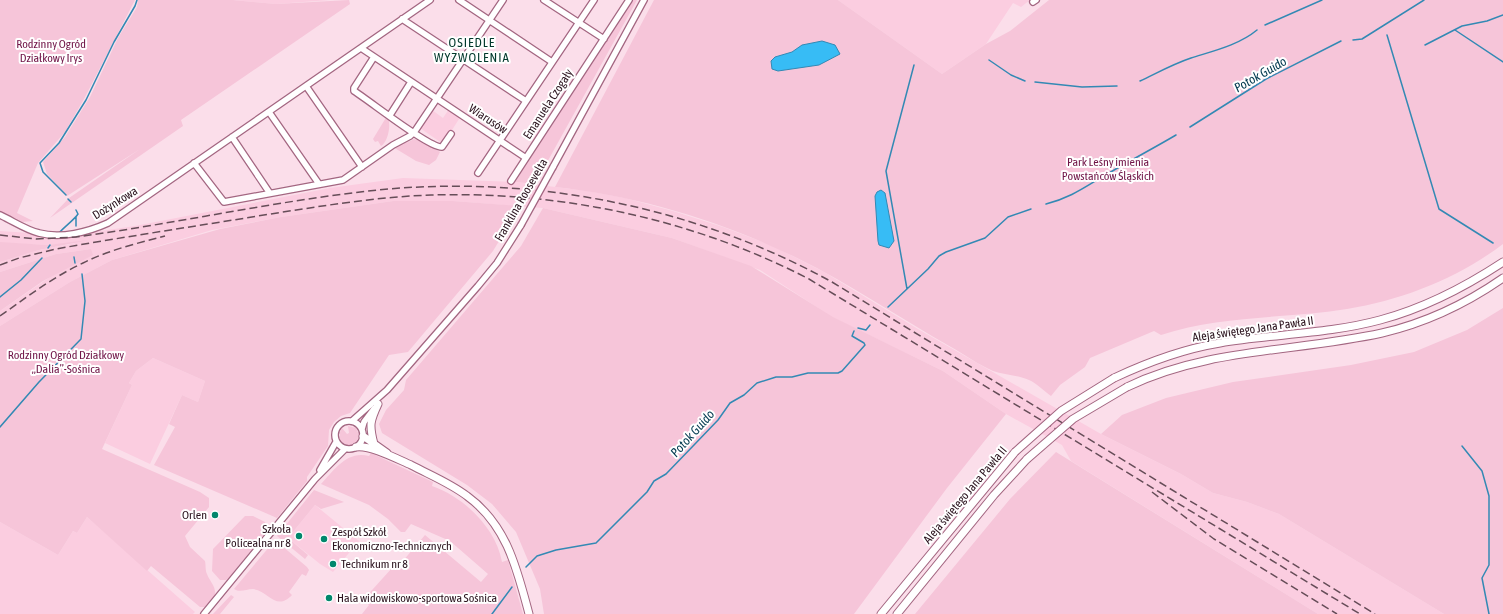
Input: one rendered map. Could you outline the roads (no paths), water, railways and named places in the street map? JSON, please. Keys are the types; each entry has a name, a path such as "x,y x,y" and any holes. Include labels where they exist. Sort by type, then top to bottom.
{"main road":[{"name":"Aleja świętego Jana Pawła II","path":"881,614 1015,452 1061,411 1114,378 1134,368 1188,350 1252,338 1337,329 1398,315 1449,295 1503,262"},
{"name":"Aleja świętego Jana Pawła II","path":"897,614 994,495 1027,459 1073,419 1127,387 1174,368 1222,356 1340,341 1395,329 1423,321 1457,306 1503,278"},
{"path":"374,444 370,426 371,419 378,404"},
{"path":"362,432 374,444 391,456"},
{"path":"356,447 362,446 391,456 458,489 475,502 501,531 510,550 529,614"}],"street":[{"name":"Dożynkowa","path":"0,215 39,233 70,234 101,226 430,0"},
{"name":"Emanuela Czogały","path":"459,0 552,62"},
{"path":"194,163 224,202 269,192 344,180 393,145 413,134 503,0"},
{"path":"544,0 604,39"},
{"name":"Emanuela Czogały","path":"478,173 594,0"},
{"name":"Emanuela Czogały","path":"511,181 629,0"},
{"name":"Franklina Roosevelta","path":"352,421 387,390 497,263 521,225 644,0"},
{"name":"Emanuela Czogały","path":"402,19 526,101"},
{"name":"Wiarusów","path":"361,48 526,158"},
{"path":"374,57 354,88 354,91 390,115 413,134 439,147 442,147 451,134"},
{"path":"390,115 411,82"},
{"path":"306,86 362,167"},
{"path":"269,112 319,184"},
{"path":"232,137 269,192"},
{"name":"Franklina Roosevelta","path":"362,432 364,422 387,390"},
{"path":"204,614 315,479 345,449 356,447 361,443 362,432 352,421 339,425 335,433 336,442 315,479"},
{"path":"336,442 345,449"}],"water":[{"path":"822,41 835,45 840,54 819,65 778,71 772,69 771,61 775,57 792,52 802,45"},
{"path":"881,190 885,193 894,241 889,248 879,245 878,241 875,196 877,192"}],"waterway":[{"path":"66,195 43,172 40,163 59,143 86,100 114,42 137,0"},
{"path":"1265,25 1322,0"},
{"name":"Potok Guido","path":"1353,40 1362,39 1424,0"},
{"path":"1425,45 1462,26 1487,21 1503,15"},
{"path":"1140,81 1184,60 1234,44 1257,30"},
{"path":"1455,30 1503,62"},
{"path":"1387,35 1439,209 1493,243"},
{"name":"Potok Guido","path":"1190,127 1266,79 1341,41"},
{"path":"989,60 1011,75 1025,81"},
{"path":"907,289 886,171 914,65"},
{"path":"1035,82 1082,87 1117,86"},
{"name":"Potok Guido","path":"1046,204 1079,191 1176,135"},
{"path":"68,199 71,202"},
{"name":"Potok Guido","path":"888,307 928,269 939,256 985,238 1008,217 1031,209"},
{"path":"59,233 78,214 76,210"},
{"path":"76,217 76,226"},
{"path":"74,257 75,263"},
{"path":"0,297 21,280 42,258"},
{"path":"0,427 39,382 81,339 85,301 82,274"},
{"name":"Potok Guido","path":"858,328 866,330 870,325"},
{"name":"Potok Guido","path":"526,567 537,556 556,550 596,543 647,492 654,481 666,474 718,420 730,403 744,395 757,383 776,377 792,377 808,373 838,373 842,371 865,345 852,336 854,331"},
{"path":"1462,446 1482,471 1489,496 1489,565 1482,578 1489,614"},
{"name":"Potok Guido","path":"492,614 512,587"}],"railway":[{"path":"0,235 36,239 76,237 349,193 446,186 503,188 561,193 617,203 673,217 727,234 780,256 832,282 1375,614"},
{"path":"0,265 19,258 56,249 106,240 323,206 409,196 480,195 529,198 577,204 625,213 673,225 719,240 765,258 809,279 1360,614"},
{"path":"0,316 51,281 93,258 134,244 165,236"},
{"path":"1152,492 1214,539 1337,614"}],"place":[{"name":"Orlen","path":"215,515"},
{"name":"Szkoła Policealna nr 8","path":"299,536"},
{"name":"Zespół Szkół Ekonomiczno-Technicznych","path":"324,539"},
{"name":"Technikum nr 8","path":"333,564"},
{"name":"Hala widowiskowo-sportowa Sośnica","path":"329,598"}],"district":[{"name":"OSIEDLE WYZWOLENIA","path":"472,50"}],"park label":[{"name":"Rodzinny Ogród Działkowy Irys","path":"51,51"},
{"name":"Park Leśny imienia Powstańców Śląskich","path":"1108,169"},
{"name":"Rodzinny Ogród Działkowy „Dalia”-Sośnica","path":"66,362"}]}
